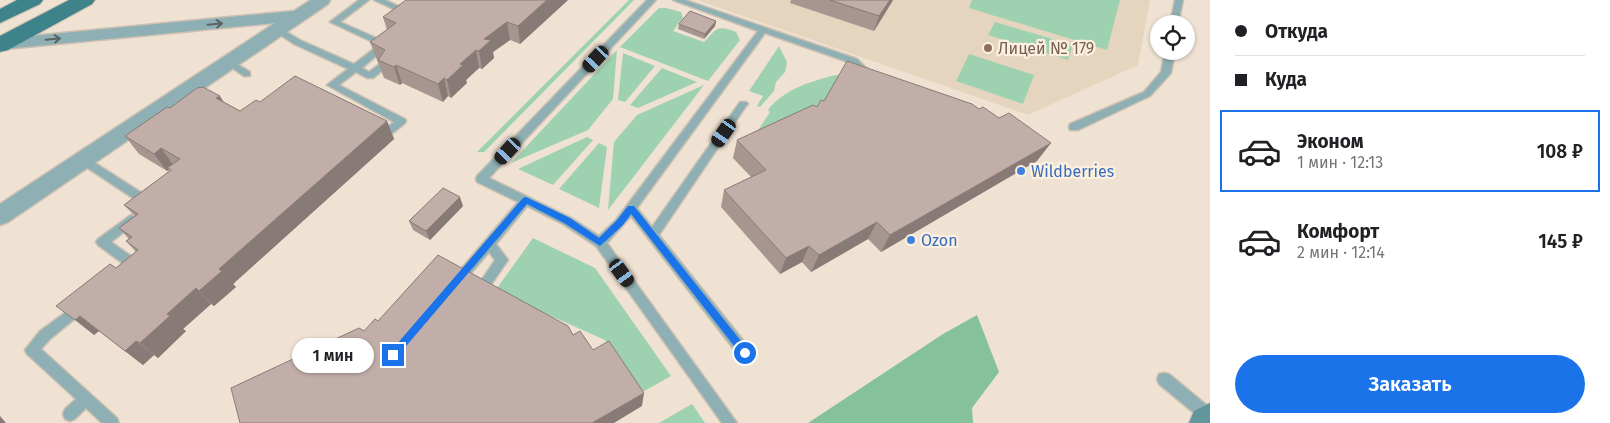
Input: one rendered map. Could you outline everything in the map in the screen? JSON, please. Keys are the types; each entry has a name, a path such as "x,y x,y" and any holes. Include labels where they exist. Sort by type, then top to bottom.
{"main road":[{"path":"0,17 33,0"},
{"path":"2,44 84,0"},
{"path":"1206,423 1210,419"}],"street":[{"path":"0,216 322,0"},
{"path":"2,44 299,16"}],"lane":[{"path":"365,0 334,22 385,44 332,85 401,121 373,146"},
{"path":"378,0 405,11"},
{"path":"652,0 481,179 567,221 600,243 730,423"},
{"path":"677,0 854,61 857,70 874,82"},
{"path":"1176,15 1179,0"},
{"path":"277,30 297,42 370,76 384,64"},
{"path":"600,243 631,208 763,30"},
{"path":"1074,127 1147,94 1166,73 1168,60"},
{"path":"230,62 247,74"},
{"path":"653,236 743,104"},
{"path":"378,124 389,114"},
{"path":"84,160 152,205 102,242 134,265 119,277"},
{"path":"445,295 526,200"},
{"path":"631,208 745,353"},
{"path":"480,291 502,260 489,244"},
{"path":"90,300 45,335 32,350 112,423"},
{"path":"1164,378 1210,419"},
{"path":"70,414 85,399"}],"shaded area":[{"name":"Лицей № 179","path":"697,0 1150,0 1138,65 1028,115"}],"green space":[{"path":"629,0 634,0 484,152 477,152"},
{"path":"972,0 1120,0 1107,50 969,8"},
{"path":"659,8 681,12 683,18 673,31 704,42 721,28 736,32 740,40 708,81 620,47"},
{"path":"995,22 1073,45 1068,60 988,35"},
{"path":"779,46 787,62 785,72 776,82 774,91 760,107 757,106 763,96 749,91"},
{"path":"617,50 613,99 588,130 511,163"},
{"path":"623,53 655,66 625,102 618,100"},
{"path":"969,54 1034,75 1023,104 956,81"},
{"path":"662,68 697,82 638,108 630,105"},
{"path":"835,75 842,76 818,119 747,147 774,103 798,87"},
{"path":"704,85 608,210 614,142 637,115"},
{"path":"587,137 593,140 553,185 518,169"},
{"path":"599,143 607,147 599,208 559,189"},
{"path":"533,238 595,268 671,376 639,394 605,340 495,291"},
{"path":"977,315 999,372 972,408 973,423 808,423 943,334"},
{"path":"692,404 705,423 659,423"}],"building":[{"path":"406,0 547,0 518,26 507,22 484,39 491,40 460,64 463,65 447,80 444,78 438,84 396,65 394,67 378,60 385,50 370,42 396,23 383,17"},
{"path":"830,0 890,0 879,16"},
{"path":"690,11 716,21 705,34 679,24"},
{"path":"847,61 972,104 979,109 983,107 999,118 1009,113 1051,143 890,235 877,222 819,255 809,246 786,258 724,190 766,170 737,140 813,105 817,107 821,100 824,101"},
{"path":"295,76 387,121 219,269 222,271 199,291 196,288 167,314 170,316 140,343 136,341 125,351 80,316 75,320 56,306 110,264 116,268 138,250 126,241 132,237 119,228 138,214 124,205 171,170 167,168 180,159 161,148 154,154 125,136 167,107 170,108 197,88 203,87 220,96 216,98 240,111 256,100 260,102"},
{"path":"443,188 460,197 426,231 409,221"},
{"path":"438,255 568,326 573,335 580,331 593,350 609,341 644,393 592,423 240,423 231,388 359,328 364,331 375,319 378,321"}],"place":[{"name":"Лицей № 179","path":"988,48"},
{"name":"Wildberries","path":"1021,171"},
{"name":"Ozon","path":"911,240"}],"route":[{"path":"393,355 526,200 567,221 600,243 631,208 745,353"}]}
